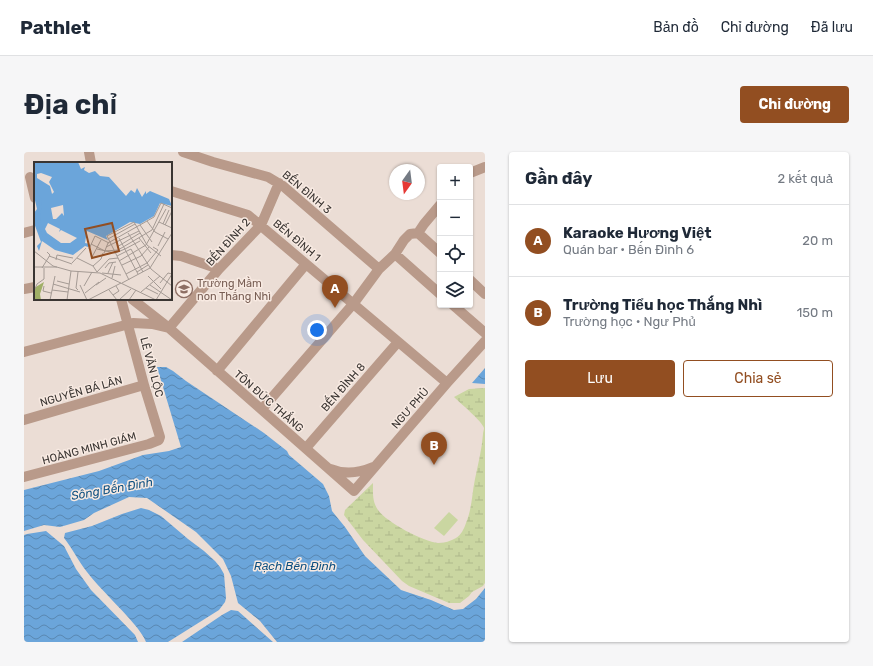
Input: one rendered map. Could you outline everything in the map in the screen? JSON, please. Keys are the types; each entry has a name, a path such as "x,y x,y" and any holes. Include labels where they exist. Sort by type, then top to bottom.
{"street":[{"path":"89,152 91,162"},
{"name":"BẾN ĐÌNH 3","path":"183,152 268,177 279,183 379,270"},
{"path":"473,172 485,167"},
{"path":"30,177 34,194"},
{"name":"BẾN ĐÌNH 2","path":"169,328 219,269 261,225 279,183"},
{"name":"BẾN ĐÌNH 1","path":"172,190 248,215 447,383"},
{"path":"262,410 354,303 379,270 395,254 404,240 410,234 418,233 437,209"},
{"path":"24,233 34,230"},
{"path":"418,233 437,250"},
{"path":"395,254 437,291"},
{"path":"172,255 181,256 219,269"},
{"path":"217,371 306,264"},
{"path":"473,283 485,294"},
{"path":"24,289 34,287"},
{"name":"LÊ VĂN LỘC","path":"121,300 144,385 160,437 159,440"},
{"name":"TÔN ĐỨC THẮNG","path":"133,300 169,328 354,491"},
{"path":"456,308 485,333"},
{"name":"TÔN ĐỨC THẮNG","path":"24,352 133,323 152,324 169,328"},
{"name":"NGƯ PHỦ","path":"354,491 485,341"},
{"name":"BẾN ĐÌNH 8","path":"306,448 398,342"},
{"name":"NGUYỄN BÁ LÂN","path":"24,420 144,385"},
{"name":"HOÀNG MINH GIÁM","path":"24,477 149,444 159,440"},
{"path":"327,467 336,471 350,473 376,466"}],"green space":[{"path":"485,388 485,583 460,603 449,603 409,586 402,581 363,540 344,515 345,510 373,483 373,497 378,510 382,515 406,531 438,543 450,541 458,537 463,530 470,512 484,428 454,397 469,389"},
{"path":"449,512 458,520 444,536 434,528"}],"water":[{"name":"Rạch Bến Đình","path":"157,367 166,367 173,371 264,433 287,451 289,455 323,484 329,496 332,511 365,556 401,590 431,600 454,610 463,609 476,599 485,588 485,642 277,642 260,621 238,603 231,576 223,559 196,532 147,498 129,497 94,513 84,520 60,527 44,525 24,531 24,490 99,471 143,455 169,451 181,447"},
{"path":"485,368 485,384 472,383"},
{"path":"141,508 161,516 215,561 224,574 226,598 219,610 168,642 146,642 134,624 87,572 64,538 65,533 92,526"},
{"path":"46,531 64,546 76,569 91,590 135,635 138,642 24,642 24,535"},
{"path":"231,610 238,611 273,642 182,642 222,615"}],"place":[{"name":"Trường Mầm non Thắng Nhì","path":"184,289"},
{"name":"Karaoke Hương Việt","path":"335,308"},
{"name":"Trường Tiểu học Thắng Nhì","path":"434,465"}],"water label":[{"name":"Sông Bến Đình","path":"112,489"}]}
